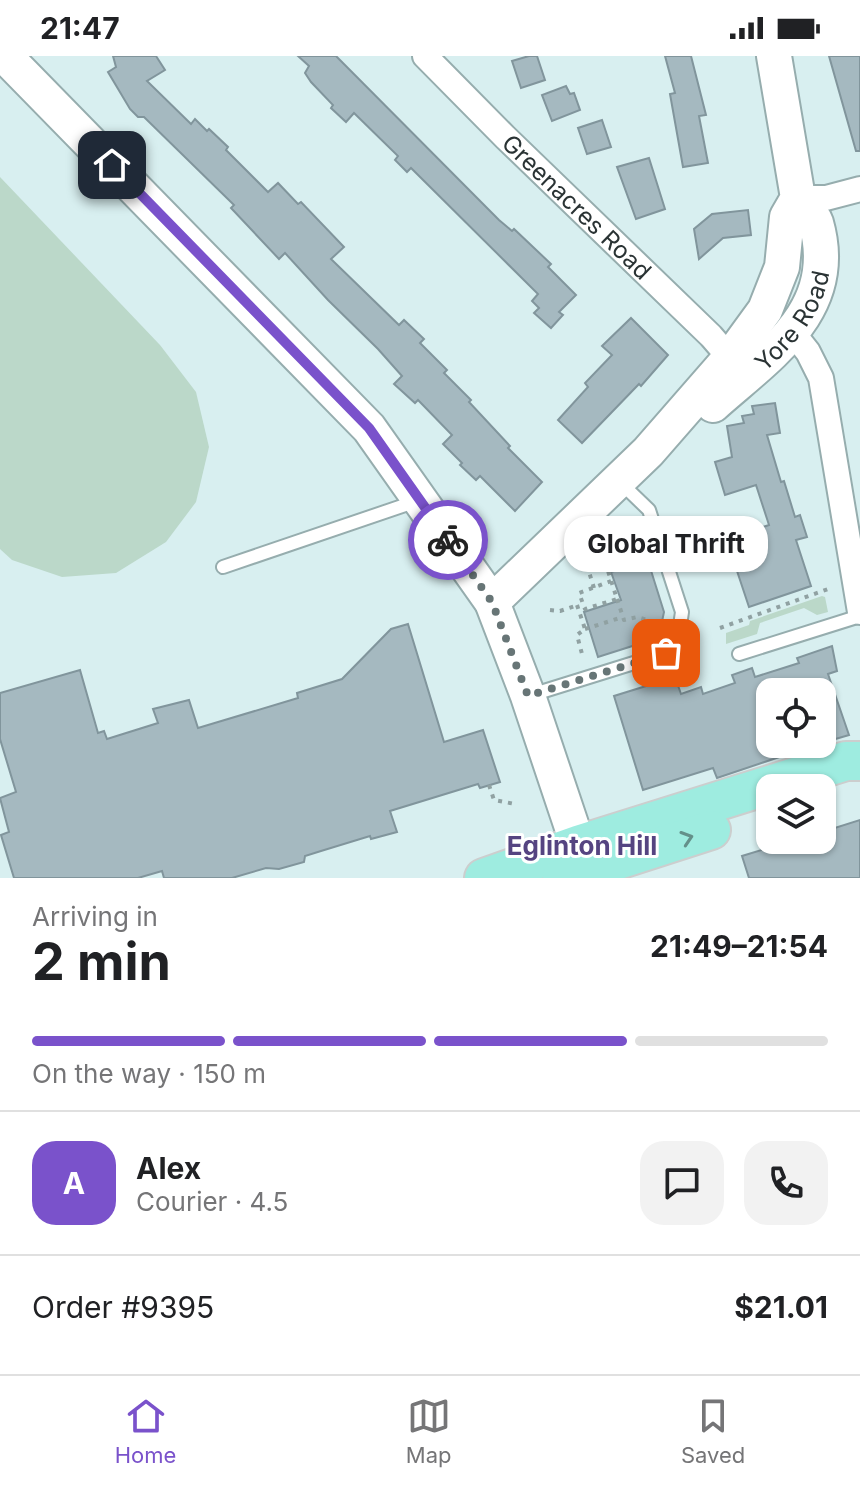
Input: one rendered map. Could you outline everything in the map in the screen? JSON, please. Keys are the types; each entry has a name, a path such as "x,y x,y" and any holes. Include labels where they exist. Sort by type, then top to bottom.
{"main road":[{"path":"5,56 369,428 420,500 492,602 528,696 579,868"},
{"path":"774,56 798,198"},
{"name":"Yore Road","path":"492,602 648,452 730,358 765,310 782,267 787,217 798,198 815,221 821,262 815,297 793,333 702,416 648,452"},
{"path":"579,868 832,766 860,761"},
{"path":"836,791 860,783"},
{"path":"484,878 579,868 756,815"}],"street":[{"name":"Greenacres Road","path":"425,56 730,358"},
{"path":"798,198 826,198 860,189"},
{"path":"793,333 808,352 821,378 849,471 860,614"}],"lane":[{"path":"528,696 666,653 678,639 682,612 649,510 618,481"},
{"path":"223,567 420,500"},
{"path":"739,654 860,614"}],"path":[{"path":"599,543 624,620 637,617 654,622"},
{"path":"594,588 589,572 604,560"},
{"path":"585,629 579,593 611,581"},
{"path":"720,628 828,589"},
{"path":"580,604 585,609 617,599"},
{"path":"550,610 560,611 580,604"},
{"path":"582,654 577,635 585,629 623,617"},
{"path":"489,785 494,800 515,804"}],"green space":[{"path":"0,177 160,345 196,392 209,447 196,502 166,542 116,573 62,577 12,560 0,549"},
{"path":"825,597 828,612 817,615 804,608 760,623 757,634 726,644 726,633 749,625 750,621"}],"building":[{"path":"113,56 156,56 165,70 147,81 191,124 195,119 207,131 209,129 268,192 278,183 344,247 331,259 399,325 404,320 424,339 420,343 447,370 444,373 471,400 469,402 510,446 508,448 542,482 515,511 480,476 476,480 460,465 462,463 443,444 452,435 418,400 415,403 394,384 402,376 378,349 285,253 279,259 231,208 234,205 144,117 138,117 130,109 108,72 116,67"},
{"path":"298,56 336,56 499,220 512,231 514,229 551,264 548,267 576,295 559,312 563,315 551,328 534,313 539,308 532,301 538,294 411,168 407,172 395,160 398,156 354,113 346,122 331,108 333,105 305,73 309,66"},
{"path":"537,56 545,80 521,88 512,61"},
{"path":"665,56 691,56 706,115 699,116 708,163 683,167 670,94 675,93"},
{"path":"829,56 860,56 860,151 856,151"},
{"path":"566,86 570,94 574,93 580,110 552,121 542,95"},
{"path":"602,120 611,147 587,154 578,128"},
{"path":"649,158 665,209 636,219 617,167"},
{"path":"748,210 751,235 723,238 699,259 694,229 712,214"},
{"path":"631,318 668,355 582,443 558,420 588,387 585,383 612,355 602,346"},
{"path":"775,403 780,433 767,435 781,482 784,481 795,517 800,515 807,537 796,540 811,586 749,607 737,571 762,563 754,530 769,525 756,485 725,495 715,462 732,457 727,426 744,423 742,416 754,414 752,406"},
{"path":"648,561 664,612 660,631 648,641 598,657 584,612 621,600 611,572"},
{"path":"408,624 444,742 483,730 500,782 480,788 478,784 390,811 397,832 371,839 370,836 305,856 304,862 279,869 266,868 232,878 164,878 162,871 138,878 14,878 1,835 9,832 0,798 16,792 0,739 0,693 80,670 98,733 104,731 107,739 158,723 153,709 189,700 198,728 298,698 297,693 342,679 391,629"},
{"path":"832,646 837,671 828,674 829,678 756,678 756,758 776,758 717,778 713,768 643,790 614,696 675,677 681,694 701,687 703,694 735,683 732,675 752,668 755,677 799,663 797,658"},
{"path":"836,697 849,735 836,739"},
{"path":"860,820 860,878 749,878 742,856 756,852 836,854 836,828"}],"way so far":[{"path":"448,540 492,602 528,696 666,653"}],"place":[{"name":"Global Thrift","path":"666,653"}],"district":[{"name":"Eglinton Hill","path":"582,845"}],"route":[{"path":"112,165 369,428 448,540"}]}
